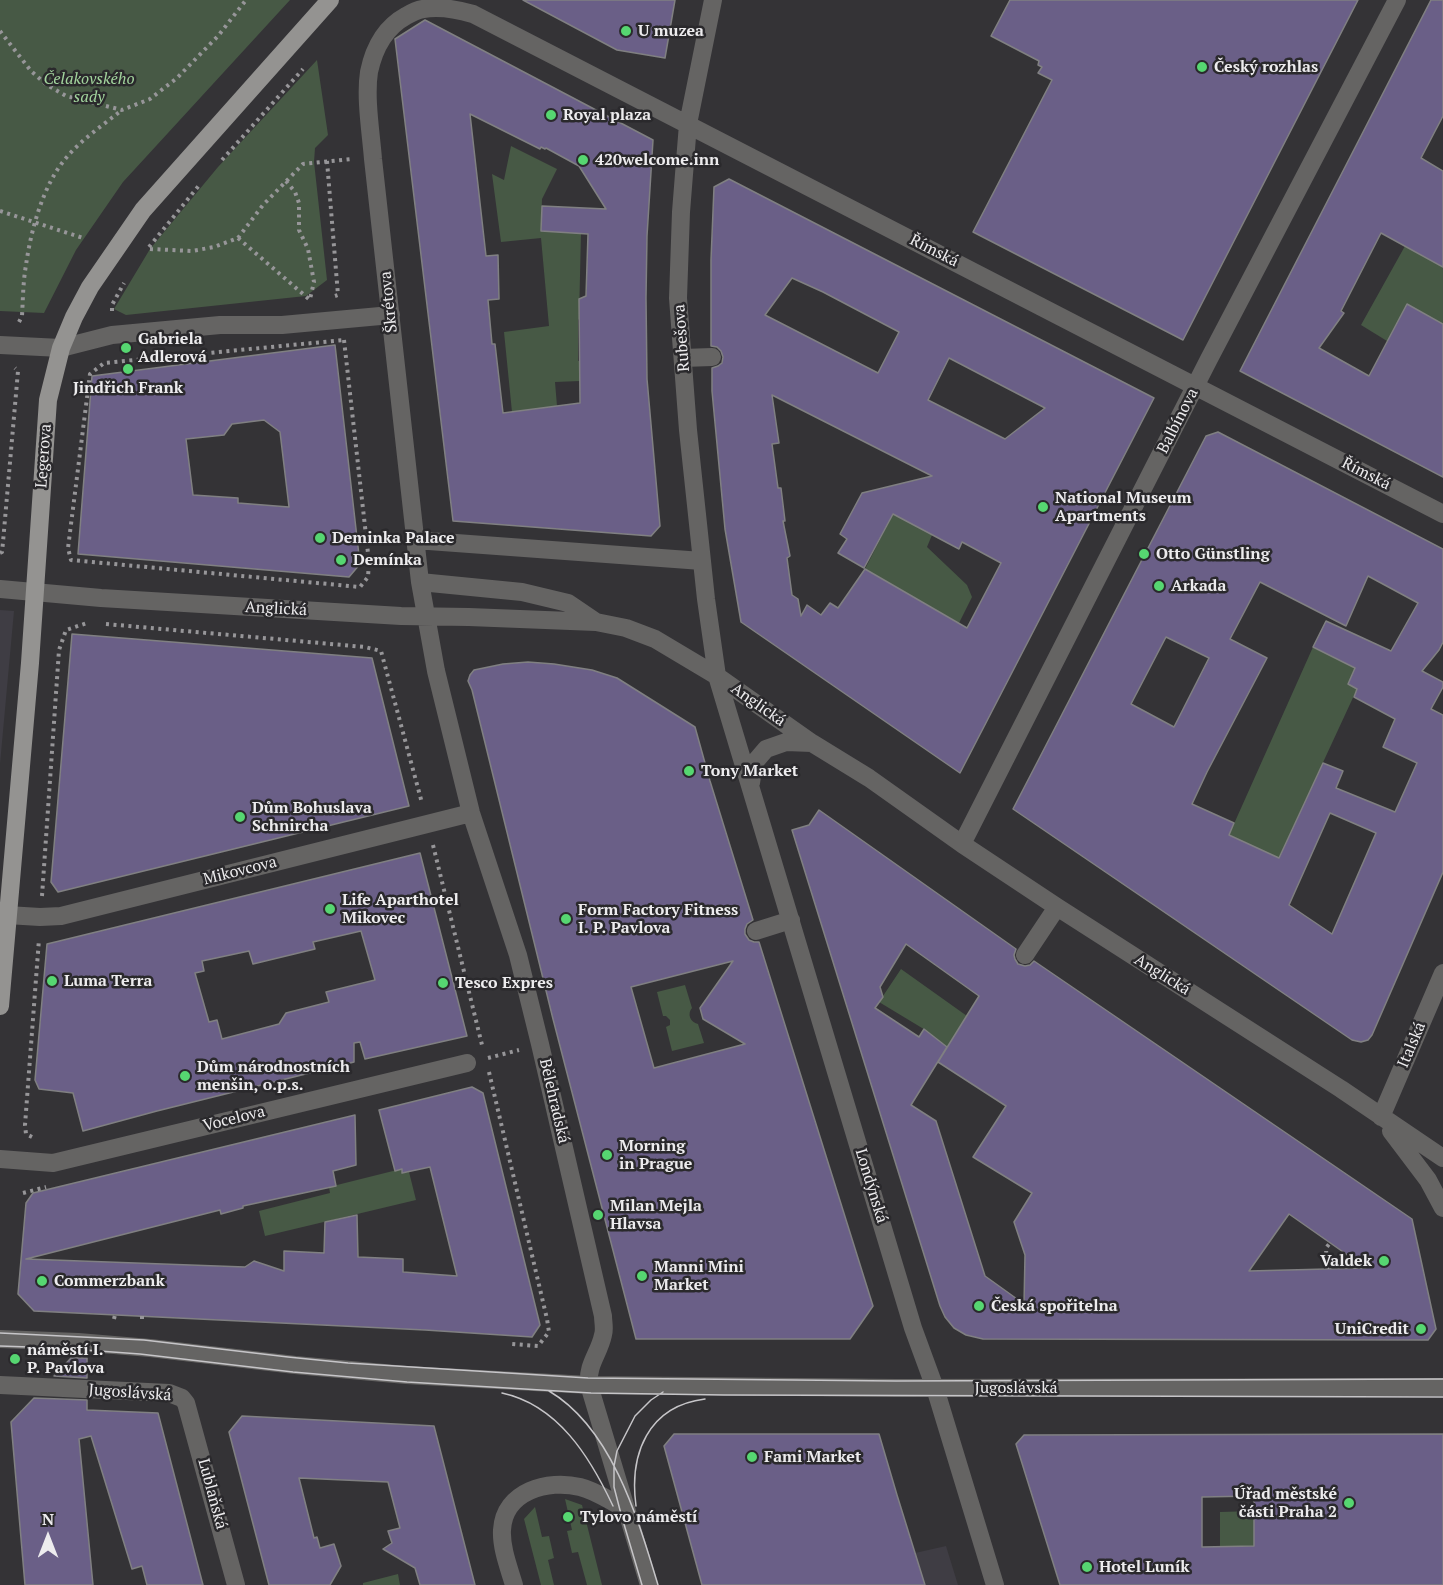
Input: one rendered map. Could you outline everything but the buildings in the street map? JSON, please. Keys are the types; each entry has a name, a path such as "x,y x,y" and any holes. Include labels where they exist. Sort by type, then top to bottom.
{"main road":[{"name":"Legerova","path":"0,1006 30,663 48,400 62,348 74,317 90,287 142,210 330,0"}],"street":[{"name":"Rubešova","path":"714,0 688,124 681,212 678,298 688,430 717,676"},
{"name":"Balbínova","path":"962,844 1214,348 1397,0"},
{"name":"Římská","path":"420,9 454,8 473,14 1443,514"},
{"name":"Škrétova","path":"420,9 389,28 381,39 374,53 369,74 369,100 390,315 420,582 426,617"},
{"path":"7,346 62,348 112,335 220,325 282,325 390,315"},
{"path":"683,358 712,357"},
{"path":"415,540 702,561"},
{"path":"420,582 522,592 568,603 596,622"},
{"name":"Anglická","path":"0,589 101,598 426,617 596,622 626,628 655,639 717,676 812,743 869,778 1056,907 1323,1077 1443,1158"},
{"name":"Bělehradská","path":"426,617 441,694 471,813 518,955 603,1316 603,1335 590,1365 589,1385 649,1585"},
{"name":"Londýnská","path":"717,676 910,1317 935,1388 995,1585"},
{"path":"751,787 754,763 766,749 786,742 812,743"},
{"name":"Mikovcova","path":"7,915 62,916 471,813"},
{"path":"1025,955 1056,907"},
{"path":"756,931 791,920"},
{"name":"Italská","path":"1381,1117 1443,973"},
{"name":"Vocelova","path":"0,1159 53,1163 467,1063"},
{"name":"Anglická","path":"1381,1117 1428,1180 1442,1207"},
{"name":"Jugoslávská","path":"0,1340 139,1347 406,1375 589,1385 935,1388 1443,1387"},
{"name":"Jugoslávská","path":"0,1385 169,1393 176,1395 186,1403"},
{"name":"Lublaňská","path":"186,1403 236,1585"},
{"path":"514,1585 502,1542 502,1529 508,1509 523,1493 543,1486 574,1485 591,1490 626,1509"}],"path":[{"path":"17,325 22,316 26,266 35,223 48,186 58,168 80,143 122,110 150,99 177,78 218,36 246,0"},
{"path":"0,31 31,71 47,85 66,96 122,110"},
{"path":"220,163 303,69"},
{"path":"150,249 192,251 214,247 238,238 263,205 303,164 374,159"},
{"path":"327,161 338,295 328,297"},
{"path":"145,252 204,180"},
{"path":"286,181 295,192 299,203 299,230 308,249 314,282 310,300"},
{"path":"0,211 83,238"},
{"path":"238,238 310,300"},
{"path":"112,313 112,305 129,275"},
{"path":"300,302 319,298"},
{"path":"344,340 369,562 368,578 360,587 91,562 71,560 68,548 90,374 104,363 344,340"},
{"path":"0,553 3,542 18,371 7,346"},
{"path":"26,1134 59,650 66,630 85,622 365,647 381,651 485,1058 549,1332 538,1346 512,1344"},
{"path":"467,1063 540,1044"},
{"path":"1327,1269 1326,1248 1330,1243"}],"shaded area":[{"path":"0,610 14,611 0,764"},
{"path":"946,1546 958,1585 799,1585 915,1553"}],"green space":[{"name":"Čelakovského sady","path":"0,0 290,0 123,182 76,250 44,313 0,311"},
{"path":"317,60 328,135 315,148 314,162 327,280 306,296 126,315 114,309 150,249 218,167"},
{"path":"511,146 557,169 542,199 541,231 581,233 578,320 580,381 555,382 557,406 512,412 504,332 549,326 541,238 501,242 492,174 504,180"},
{"path":"1405,246 1443,267 1443,324 1387,341 1361,325"},
{"path":"896,508 919,520 916,526 932,535 927,547 967,585 972,597 959,623 865,569"},
{"path":"1313,647 1355,668 1348,684 1357,689 1269,879 1237,864 1247,843 1229,835"},
{"path":"901,969 967,1016 947,1047 927,1031 879,1002"},
{"path":"685,985 692,1008 690,1018 698,1024 704,1043 672,1051 666,1027 670,1025 670,1020 663,1016 657,992"},
{"path":"401,1169 402,1173 409,1172 416,1200 265,1236 259,1211 330,1193 329,1187"},
{"path":"565,1499 582,1505 602,1585 587,1585 578,1552 572,1553 567,1531 572,1530"},
{"path":"535,1507 542,1537 549,1536 554,1558 548,1560 554,1585 541,1585 524,1519"},
{"path":"1254,1511 1254,1546 1220,1547 1220,1512"},
{"path":"398,1574 400,1585 363,1585 363,1583"}],"tram line":[{"path":"0,1333 144,1340 348,1363 588,1378 896,1381 1443,1379"},
{"path":"0,1346 140,1354 293,1372 407,1382 591,1393 1443,1397"},
{"path":"549,1391 571,1407 606,1451 631,1504 658,1585"},
{"path":"642,1585 614,1487 614,1466 617,1451 635,1416 663,1392"},
{"path":"502,1393 522,1399 556,1421 583,1452 613,1506"},
{"path":"636,1506 636,1468 646,1436 656,1422 669,1411 685,1403 705,1399"}],"place":[{"name":"U muzea","path":"626,31"},
{"name":"Český rozhlas","path":"1202,67"},
{"name":"Royal plaza","path":"551,115"},
{"name":"420welcome.inn","path":"583,160"},
{"name":"Gabriela Adlerová","path":"126,348"},
{"name":"Jindřich Frank","path":"128,369"},
{"name":"National Museum Apartments","path":"1043,507"},
{"name":"Deminka Palace","path":"320,538"},
{"name":"Otto Günstling","path":"1144,554"},
{"name":"Demínka","path":"341,560"},
{"name":"Arkada","path":"1159,586"},
{"name":"Tony Market","path":"689,771"},
{"name":"Dům Bohuslava Schnircha","path":"240,817"},
{"name":"Life Aparthotel Mikovec","path":"330,909"},
{"name":"Form Factory Fitness I. P. Pavlova","path":"566,919"},
{"name":"Luma Terra","path":"52,981"},
{"name":"Tesco Expres","path":"443,983"},
{"name":"Dům národnostních menšin, o.p.s.","path":"185,1076"},
{"name":"Morning in Prague","path":"607,1155"},
{"name":"Milan Mejla Hlavsa","path":"598,1215"},
{"name":"Valdek","path":"1384,1261"},
{"name":"Manni Mini Market","path":"642,1276"},
{"name":"Commerzbank","path":"42,1281"},
{"name":"Česká spořitelna","path":"979,1306"},
{"name":"UniCredit","path":"1421,1329"},
{"name":"náměstí I. P. Pavlova","path":"15,1359"},
{"name":"Fami Market","path":"752,1457"},
{"name":"Úřad městské části Praha 2","path":"1349,1503"},
{"name":"Tylovo náměstí","path":"568,1517"},
{"name":"Hotel Luník","path":"1087,1567"}]}
